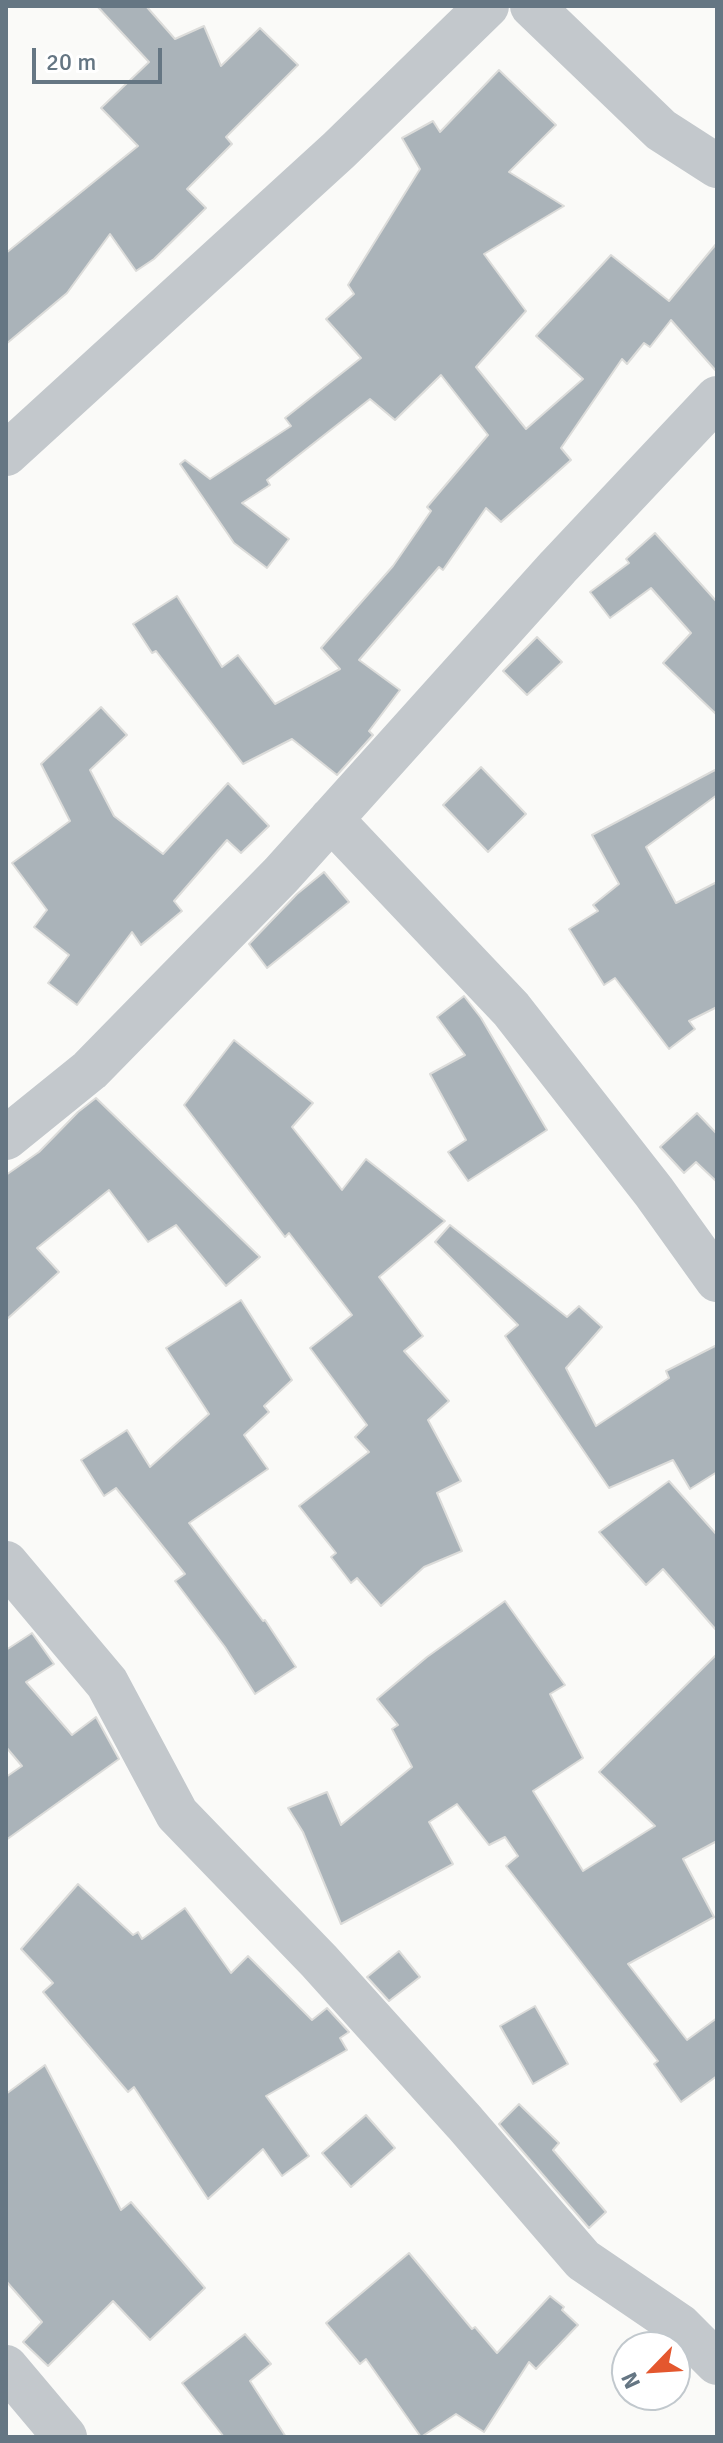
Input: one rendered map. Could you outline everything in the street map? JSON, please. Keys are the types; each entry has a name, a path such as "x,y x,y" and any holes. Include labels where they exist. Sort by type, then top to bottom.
{"street":[{"path":"6,454 327,161 487,6"},
{"path":"532,6 661,130 717,166"},
{"path":"6,1138 90,1070 281,875 558,567 717,398"},
{"path":"331,819 511,1009 654,1192 717,1280"},
{"path":"6,1563 107,1683 177,1814 319,1961 583,2260 680,2326 717,2363"},
{"path":"6,2367 65,2437"}],"building":[{"path":"97,6 146,6 175,39 204,26 221,66 260,28 298,65 226,137 232,144 187,189 206,208 154,259 136,271 110,234 67,293 6,344 6,253 138,146 101,108 149,62"},
{"path":"499,70 556,125 509,172 564,206 484,254 526,311 476,367 526,429 583,379 536,336 611,255 669,301 717,243 717,372 671,320 650,347 644,343 627,364 622,359 561,448 571,460 501,522 486,508 443,570 439,567 359,660 400,690 369,731 373,735 337,775 292,739 243,764 156,651 152,653 133,624 177,596 222,667 238,655 275,704 340,669 321,648 393,566 431,511 427,507 488,435 441,375 395,420 370,399 267,480 270,485 242,503 289,539 267,568 234,543 180,464 185,460 210,479 291,426 285,418 361,358 326,319 354,294 348,285 420,169 402,138 433,121 440,132"},
{"path":"655,533 717,602 717,715 663,663 691,633 651,588 610,618 590,592 629,563 626,559"},
{"path":"537,637 562,662 527,695 503,671"},
{"path":"101,707 127,735 90,770 114,816 163,854 228,783 269,826 241,853 227,840 174,901 182,911 141,945 132,932 77,1005 48,983 69,955 34,927 47,910 12,863 70,821 41,764"},
{"path":"481,767 526,814 488,852 443,805"},
{"path":"717,769 717,795 646,847 676,903 717,882 717,1007 689,1021 695,1029 669,1049 615,978 604,985 569,929 598,911 593,905 619,884 592,835"},
{"path":"324,872 349,902 267,968 249,944 297,894"},
{"path":"464,996 481,1018 547,1130 468,1181 448,1152 466,1140 430,1074 465,1055 437,1017"},
{"path":"234,1040 313,1103 292,1127 342,1190 366,1159 445,1221 379,1277 423,1336 404,1351 449,1401 428,1420 461,1481 437,1493 462,1551 424,1567 381,1606 357,1578 351,1583 331,1557 336,1553 299,1506 369,1452 355,1437 367,1425 310,1348 352,1315 289,1233 285,1237 184,1105"},
{"path":"96,1098 260,1257 226,1286 176,1225 148,1242 109,1190 37,1248 59,1272 6,1320 6,1175 39,1152"},
{"path":"697,1113 717,1134 717,1182 696,1162 684,1173 660,1147"},
{"path":"450,1225 567,1317 579,1306 602,1327 566,1368 596,1426 669,1378 666,1371 717,1345 717,1472 690,1489 673,1460 609,1488 505,1336 518,1325 435,1242"},
{"path":"241,1300 292,1380 264,1406 269,1412 244,1435 268,1469 189,1523 265,1620 296,1667 255,1694 225,1647 175,1581 185,1574 116,1488 104,1496 81,1460 127,1430 150,1467 209,1414 166,1348"},
{"path":"669,1481 717,1535 717,1631 663,1569 646,1585 599,1532"},
{"path":"505,1601 565,1685 550,1694 583,1758 533,1791 583,1871 655,1826 599,1772 717,1654 717,1841 683,1859 714,1917 628,1964 687,2040 717,2018 717,2076 681,2102 654,2064 658,2061 506,1866 518,1856 505,1837 489,1845 457,1804 429,1822 453,1864 341,1924 303,1832 288,1808 327,1792 341,1825 412,1767 392,1729 398,1725 377,1699 427,1657"},
{"path":"32,1633 54,1664 26,1682 72,1735 96,1717 119,1759 6,1840 6,1777 22,1766 6,1747 6,1650"},
{"path":"78,1884 133,1935 138,1932 142,1939 185,1908 231,1973 248,1956 312,2020 327,2008 349,2032 340,2038 347,2050 266,2096 309,2156 282,2176 263,2149 208,2199 134,2087 128,2092 43,1992 53,1983 21,1949"},
{"path":"399,1951 420,1977 389,2001 367,1977"},
{"path":"535,2006 568,2064 533,2084 500,2026"},
{"path":"45,2065 121,2210 131,2202 205,2288 150,2340 113,2301 48,2366 23,2342 42,2322 6,2281 6,2094"},
{"path":"519,2104 559,2143 553,2150 606,2212 589,2228 499,2124"},
{"path":"366,2115 395,2148 351,2187 322,2153"},
{"path":"409,2253 472,2329 475,2327 497,2353 550,2296 564,2307 562,2310 578,2325 536,2369 529,2362 484,2432 456,2414 421,2437 366,2359 360,2364 326,2323"},
{"path":"245,2334 271,2364 250,2381 286,2437 224,2437 182,2383"}]}
